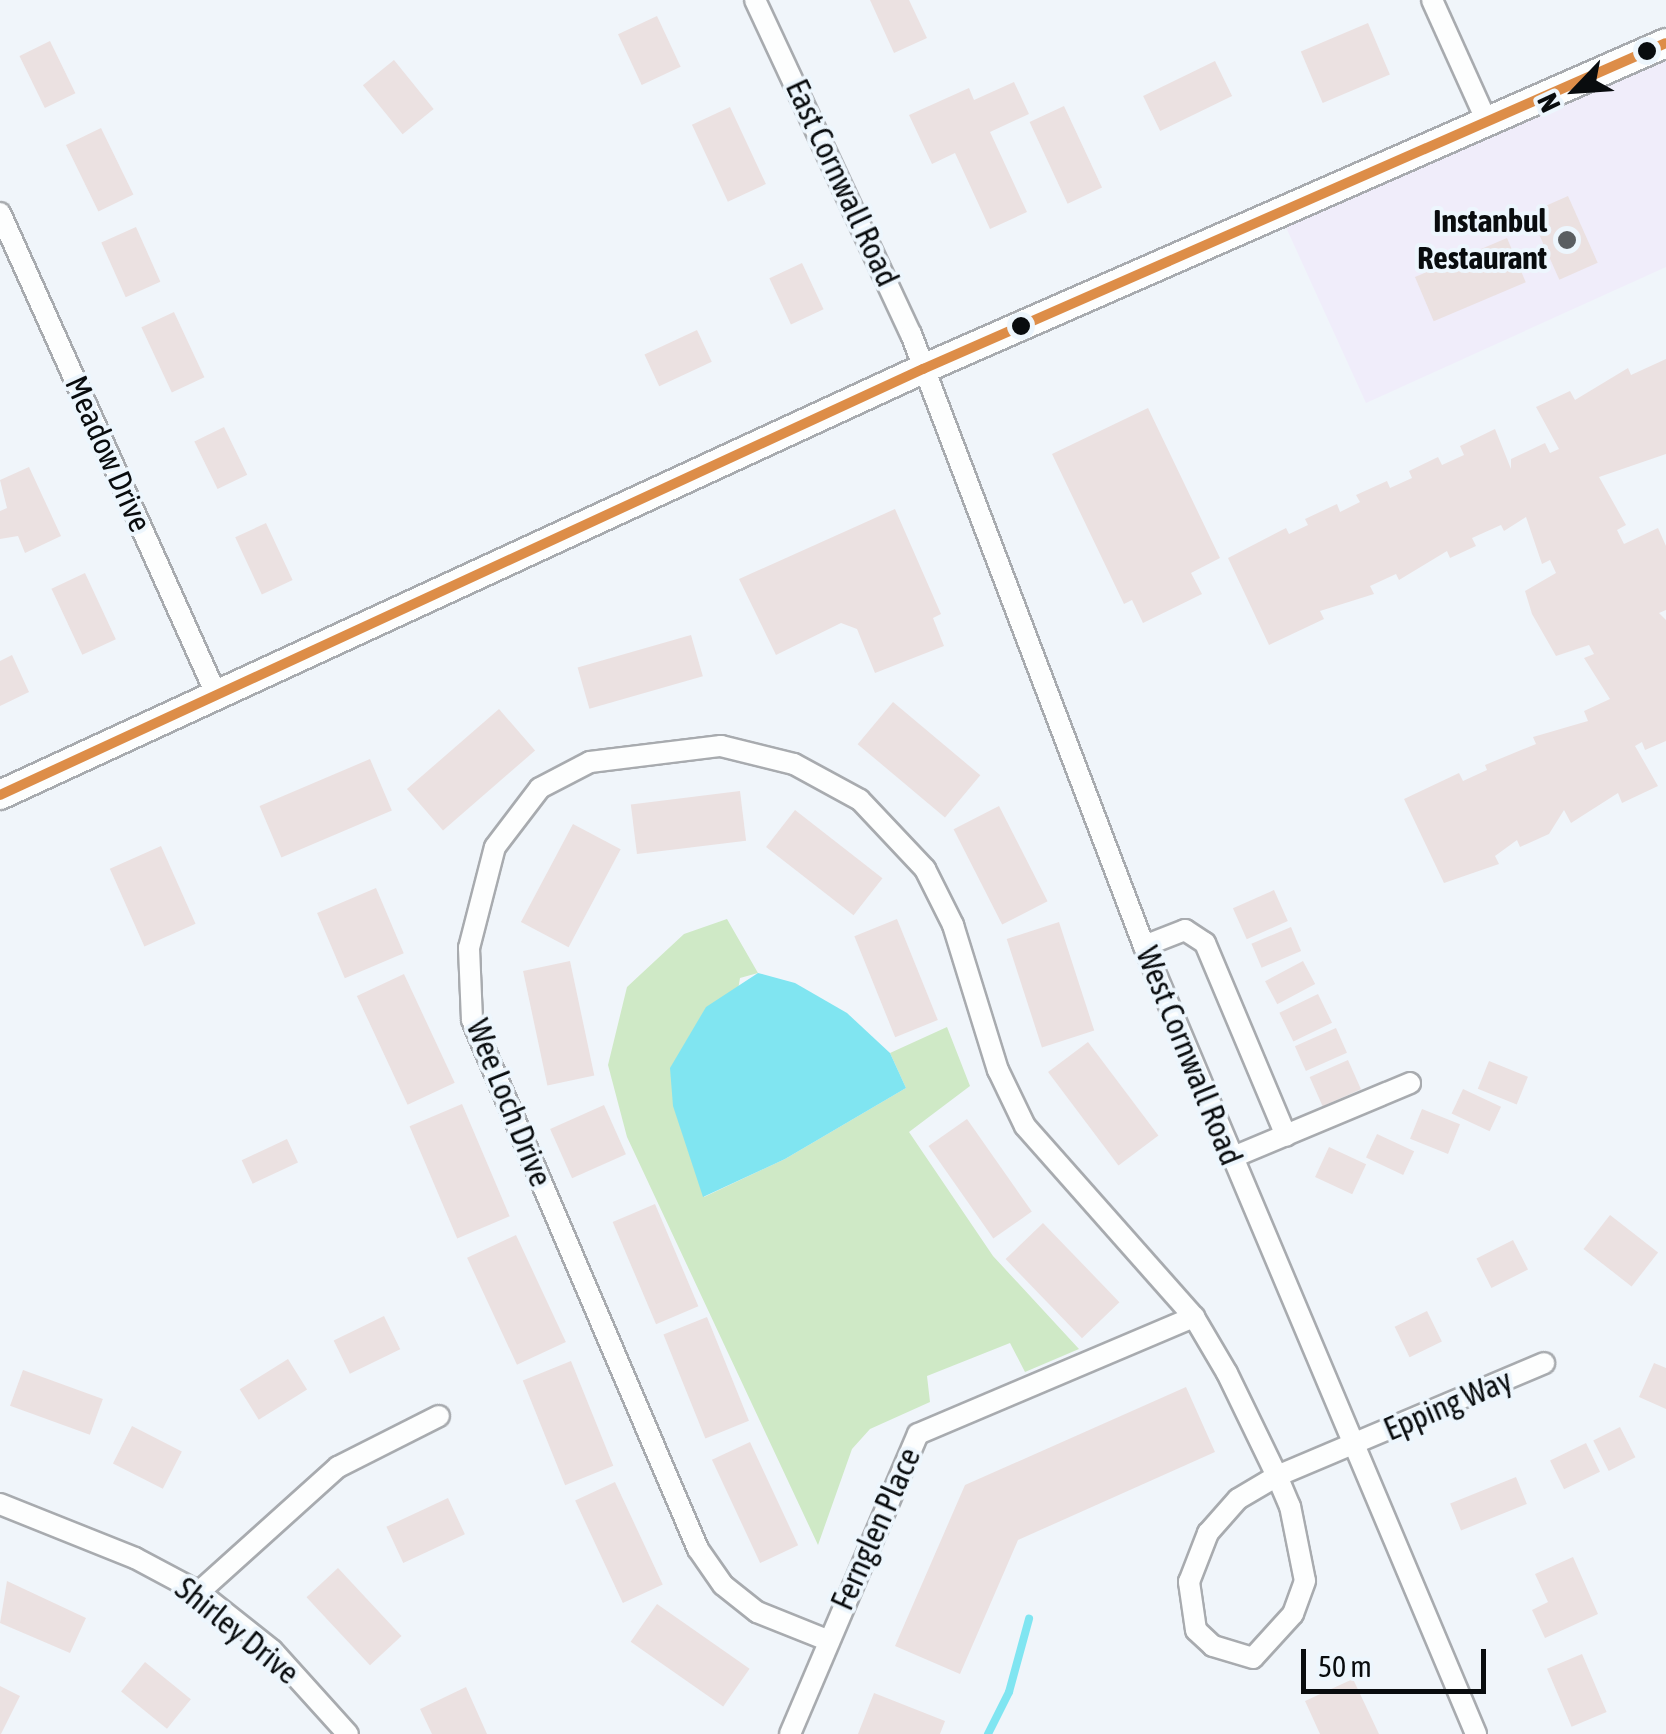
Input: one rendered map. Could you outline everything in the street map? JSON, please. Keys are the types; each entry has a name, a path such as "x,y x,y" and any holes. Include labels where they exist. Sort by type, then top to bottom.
{"main road":[{"path":"0,795 923,369 1666,43"}],"street":[{"name":"East Cornwall Road","path":"755,0 923,369"},
{"path":"1432,0 1487,122"},
{"name":"Meadow Drive","path":"0,213 217,696"},
{"name":"West Cornwall Road","path":"923,369 1144,946 1476,1734"},
{"name":"Wee Loch Drive","path":"828,1640 757,1612 723,1585 698,1549 472,1020 469,948 484,880 508,824 540,788 613,756 721,746 794,764 860,800 910,850 940,897 998,1070 1025,1126 1194,1318 1276,1476 1302,1547 1305,1581 1277,1639 1253,1658 1236,1658 1196,1630 1189,1582 1208,1533 1238,1499 1276,1476"},
{"path":"1144,946 1185,930 1206,943 1286,1136"},
{"path":"1231,1158 1410,1083"},
{"name":"Fernglen Place","path":"790,1734 918,1434 1194,1318"},
{"name":"Epping Way","path":"1276,1476 1544,1363"},
{"path":"199,1592 338,1468 440,1416"},
{"name":"Shirley Drive","path":"0,1504 135,1558 199,1592 272,1650 348,1734"}],"shaded area":[{"path":"1666,43 1666,267 1366,403 1279,212"}],"green space":[{"path":"727,919 758,973 740,978 704,1197 785,1159 906,1088 890,1053 947,1027 970,1086 909,1132 993,1256 1079,1349 1025,1372 1010,1343 927,1376 930,1402 870,1429 852,1449 818,1545 627,1137 608,1065 627,987 684,934"}],"water":[{"path":"758,973 795,983 847,1013 890,1053 906,1088 785,1159 703,1197 673,1106 670,1068 706,1007"}],"building":[{"path":"870,0 909,0 927,38 894,53"},
{"path":"657,16 681,67 642,85 618,34"},
{"path":"1368,23 1390,75 1323,103 1301,52"},
{"path":"50,41 75,93 45,108 19,56"},
{"path":"394,60 434,109 403,134 363,85"},
{"path":"1215,61 1232,96 1160,131 1143,96"},
{"path":"1014,82 1029,114 990,132 1027,212 990,229 955,153 932,164 909,115 969,88 974,100"},
{"path":"1064,106 1102,188 1068,204 1030,122"},
{"path":"730,107 766,184 728,202 692,125"},
{"path":"101,128 133,195 98,212 66,145"},
{"path":"1568,196 1598,263 1559,280 1530,213"},
{"path":"136,227 160,282 126,297 101,242"},
{"path":"1507,238 1526,282 1434,321 1415,277"},
{"path":"802,263 824,309 791,324 769,278"},
{"path":"174,312 204,377 172,392 141,327"},
{"path":"697,330 712,362 659,386 644,355"},
{"path":"1666,359 1666,454 1599,477 1626,525 1617,530 1624,544 1658,528 1666,546 1666,610 1659,613 1666,620 1666,741 1645,750 1642,742 1635,746 1658,786 1622,803 1618,793 1571,823 1564,810 1549,834 1520,847 1517,840 1495,856 1499,864 1444,883 1404,799 1459,773 1463,781 1487,770 1485,765 1536,744 1533,737 1588,721 1584,711 1610,699 1584,658 1594,654 1589,645 1556,656 1532,614 1525,591 1556,573 1550,560 1542,564 1526,517 1504,531 1501,525 1472,538 1476,546 1450,558 1447,551 1399,580 1396,574 1370,586 1374,594 1320,611 1324,619 1269,645 1228,558 1286,528 1289,534 1308,525 1305,519 1337,504 1340,512 1360,502 1356,495 1387,481 1390,488 1412,478 1409,471 1438,457 1442,465 1464,455 1460,446 1495,429 1511,469 1511,459 1545,443 1550,453 1559,449 1536,407 1570,391 1575,400 1628,368 1631,375"},
{"path":"1148,408 1220,558 1191,573 1202,594 1143,623 1132,600 1124,604 1052,454"},
{"path":"224,427 247,475 218,489 194,441"},
{"path":"29,467 61,536 25,553 18,536 0,539 0,511 7,508 0,480"},
{"path":"895,509 941,614 933,618 944,646 875,673 857,629 841,623 776,655 739,579"},
{"path":"266,523 293,580 262,594 235,537"},
{"path":"85,573 116,639 82,655 51,589"},
{"path":"691,635 703,676 589,709 578,668"},
{"path":"12,655 29,692 0,706 0,661"},
{"path":"893,702 980,775 945,817 858,744"},
{"path":"499,709 535,751 443,831 407,789"},
{"path":"370,759 392,811 281,857 260,806"},
{"path":"740,791 746,841 637,854 631,804"},
{"path":"999,806 1048,901 1002,924 954,829"},
{"path":"795,810 882,878 854,915 766,847"},
{"path":"573,824 621,849 569,947 521,922"},
{"path":"161,846 196,924 144,946 110,869"},
{"path":"376,888 404,953 345,978 317,913"},
{"path":"1274,890 1288,921 1247,939 1233,908"},
{"path":"897,919 938,1020 895,1037 854,936"},
{"path":"1059,922 1094,1030 1042,1047 1007,939"},
{"path":"1291,927 1301,951 1262,968 1251,944"},
{"path":"570,961 594,1075 547,1085 523,971"},
{"path":"1303,961 1315,984 1277,1004 1265,981"},
{"path":"404,974 455,1083 408,1105 357,996"},
{"path":"1318,994 1332,1023 1293,1042 1279,1013"},
{"path":"1336,1028 1347,1053 1306,1071 1295,1046"},
{"path":"1088,1042 1158,1135 1118,1166 1048,1072"},
{"path":"1348,1060 1361,1089 1323,1106 1310,1077"},
{"path":"1489,1061 1528,1077 1517,1105 1478,1089"},
{"path":"1463,1089 1501,1107 1490,1131 1452,1113"},
{"path":"462,1104 510,1216 457,1239 410,1126"},
{"path":"604,1105 626,1154 572,1178 550,1129"},
{"path":"1422,1109 1460,1124 1448,1154 1410,1139"},
{"path":"967,1119 1032,1212 993,1239 928,1146"},
{"path":"1377,1134 1414,1151 1403,1175 1366,1158"},
{"path":"287,1139 298,1163 253,1184 242,1160"},
{"path":"1329,1147 1366,1164 1352,1194 1315,1177"},
{"path":"655,1204 698,1306 656,1324 613,1222"},
{"path":"1610,1215 1658,1253 1632,1286 1584,1249"},
{"path":"1043,1223 1119,1302 1082,1338 1006,1259"},
{"path":"516,1235 566,1342 517,1365 467,1258"},
{"path":"1513,1240 1528,1269 1491,1288 1476,1259"},
{"path":"1427,1311 1442,1342 1410,1357 1395,1327"},
{"path":"384,1316 400,1349 350,1374 334,1341"},
{"path":"707,1317 749,1421 705,1438 663,1335"},
{"path":"288,1359 307,1390 259,1420 240,1389"},
{"path":"571,1361 613,1466 565,1485 523,1380"},
{"path":"1654,1363 1666,1368 1666,1409 1639,1397"},
{"path":"23,1370 103,1399 90,1435 10,1406"},
{"path":"1186,1387 1215,1452 1018,1540 960,1674 895,1646 965,1485"},
{"path":"132,1426 182,1451 163,1489 113,1463"},
{"path":"1620,1427 1635,1457 1609,1471 1593,1441"},
{"path":"750,1442 798,1545 760,1563 712,1460"},
{"path":"1586,1443 1600,1472 1564,1489 1550,1461"},
{"path":"1516,1477 1527,1504 1461,1530 1450,1504"},
{"path":"615,1482 663,1584 623,1603 575,1501"},
{"path":"448,1498 465,1534 403,1563 386,1527"},
{"path":"1573,1557 1598,1614 1545,1638 1532,1610 1548,1602 1535,1574"},
{"path":"338,1568 401,1636 370,1665 307,1597"},
{"path":"7,1581 86,1618 70,1653 0,1623"},
{"path":"657,1604 750,1669 723,1706 631,1642"},
{"path":"1582,1654 1607,1712 1572,1727 1547,1669"},
{"path":"145,1662 191,1699 167,1729 121,1692"},
{"path":"1353,1679 1379,1734 1320,1734 1305,1701"},
{"path":"0,1686 20,1696 1,1734 0,1734"},
{"path":"466,1687 487,1734 432,1734 420,1709"},
{"path":"874,1693 945,1721 940,1734 858,1734"}],"waterway":[{"path":"988,1734 1009,1692 1029,1619"}],"transit line":[{"path":"0,795 923,369 1666,43"}],"place":[{"name":"Instanbul Restaurant","path":"1567,240"}]}
